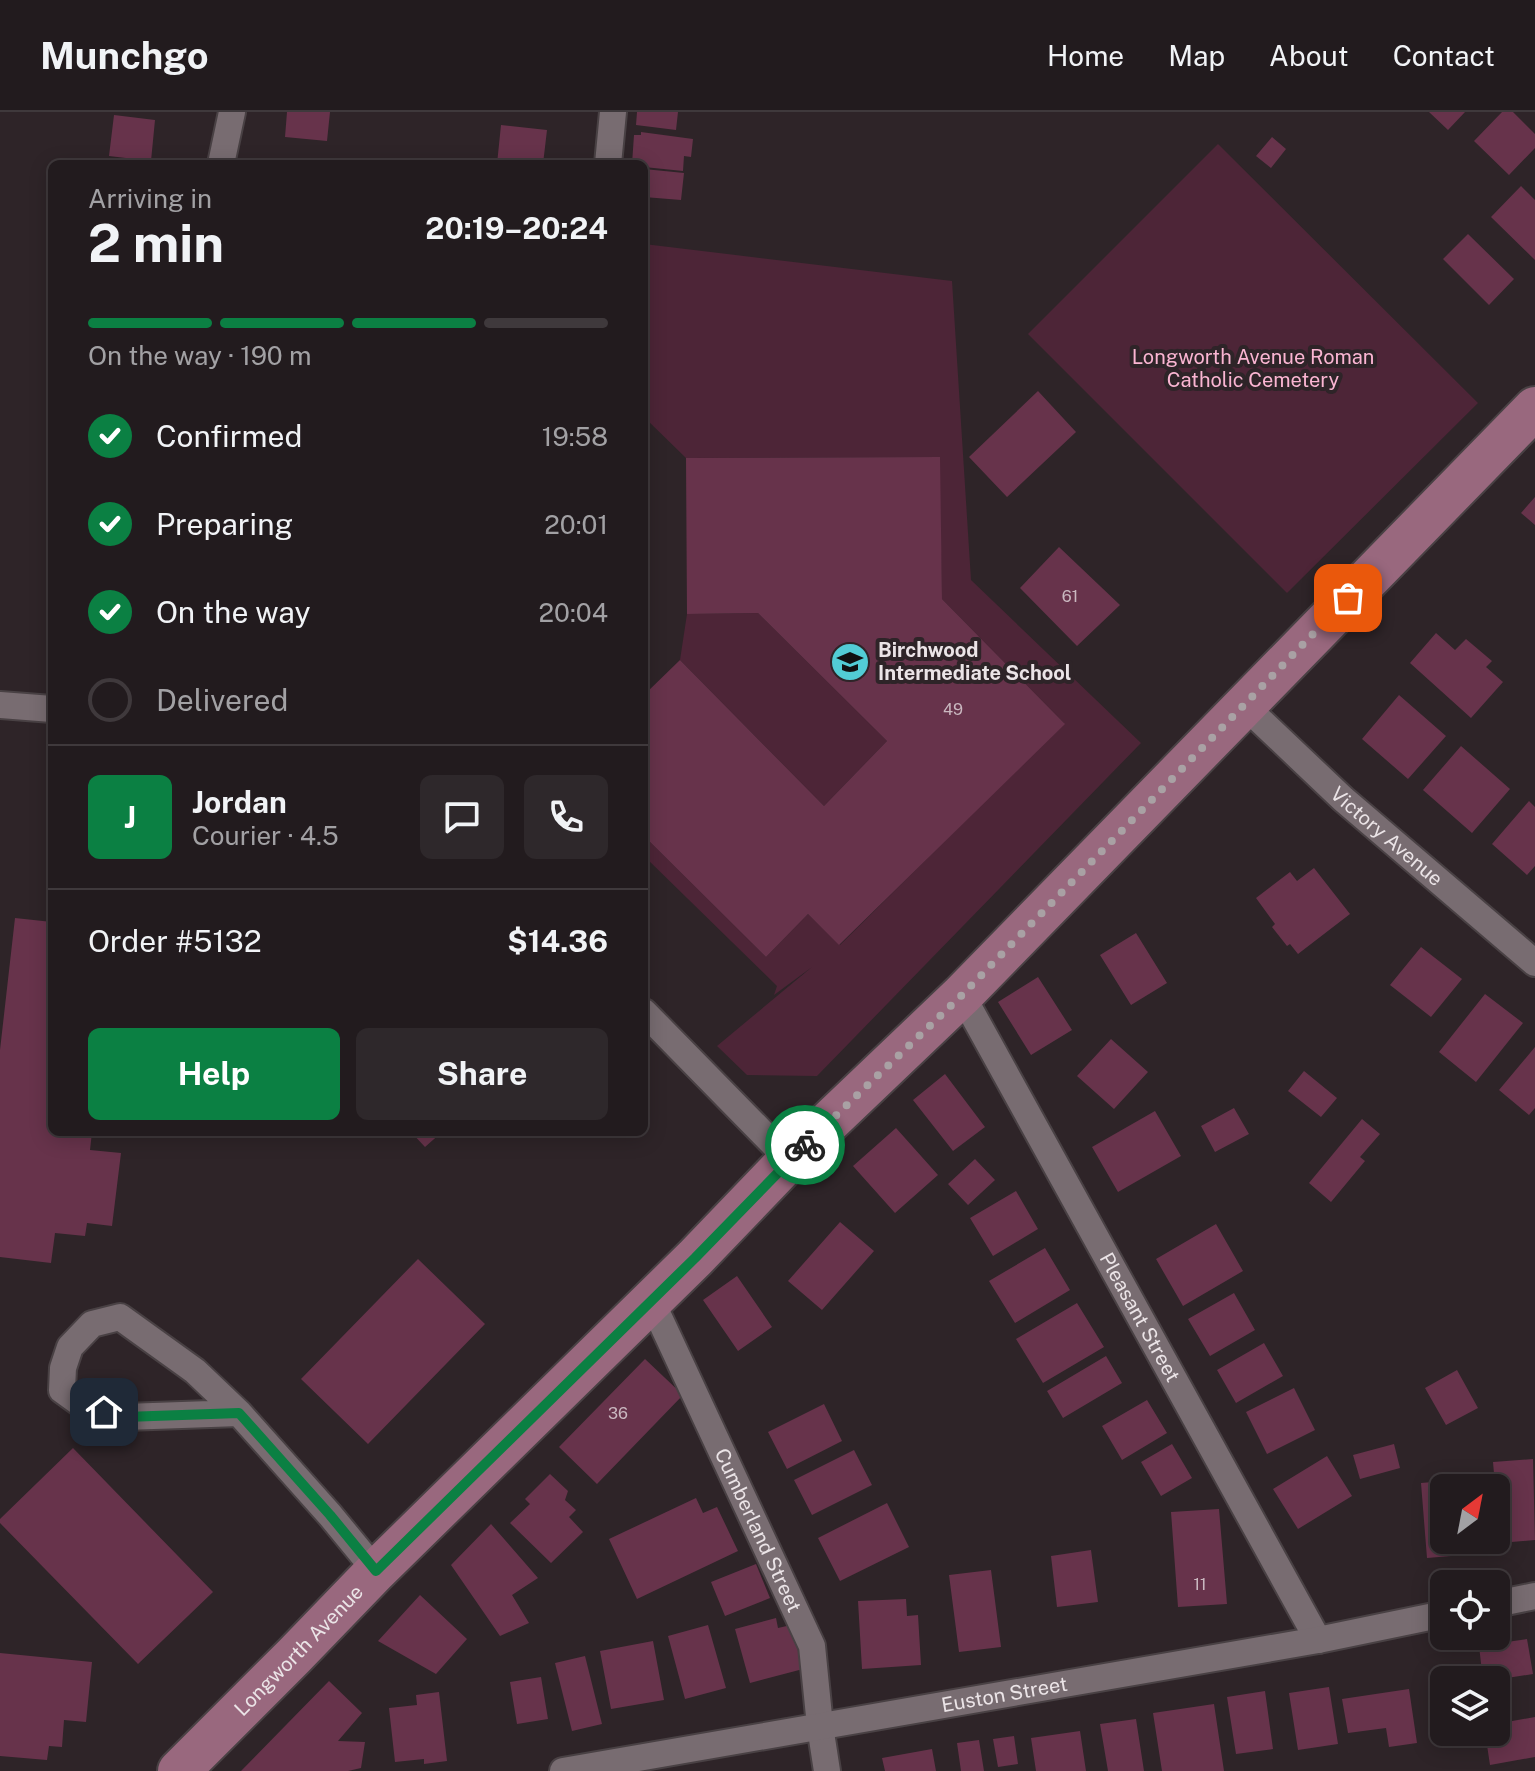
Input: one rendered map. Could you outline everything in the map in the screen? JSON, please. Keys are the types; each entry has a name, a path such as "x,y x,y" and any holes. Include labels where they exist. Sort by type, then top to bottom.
{"main road":[{"name":"Longworth Avenue","path":"179,1771 376,1571 695,1258 789,1160 962,995 1535,408"}],"street":[{"path":"222,160 232,112"},
{"path":"608,160 613,112"},
{"path":"0,705 48,709"},
{"name":"Victory Avenue","path":"1244,705 1343,799 1535,963"},
{"name":"Pleasant Street","path":"962,995 1318,1640"},
{"path":"648,1016 789,1160"},
{"name":"Cumberland Street","path":"651,1300 812,1646 827,1771"},
{"path":"239,1413 125,1417 84,1406 62,1390 63,1368 70,1347 92,1324 120,1317 195,1371 239,1413 376,1571"},
{"path":"1510,1601 1535,1596"},
{"name":"Euston Street","path":"563,1771 1318,1640 1430,1617"}],"green space":[{"name":"Longworth Avenue Roman Catholic Cemetery","path":"1218,144 1478,403 1287,593 1028,334"},
{"path":"648,244 952,281 971,580 1141,743 817,1076 747,1075 717,1046 812,967 774,995 777,986 648,860 648,840 766,957 808,914 840,945 1064,723 942,599 939,457 686,458 648,421"},
{"path":"758,613 887,741 824,806 680,660 687,614"}],"building":[{"path":"287,112 330,112 327,141 285,137"},
{"path":"637,112 678,112 676,130 636,125"},
{"path":"1429,112 1465,112 1448,130"},
{"path":"1502,112 1513,112 1535,134 1535,148 1509,175 1474,141"},
{"path":"114,115 155,120 151,160 109,156"},
{"path":"501,125 547,130 543,160 497,160"},
{"path":"641,132 693,139 691,157 684,156 683,171 648,167 648,160 632,160 634,135 641,135"},
{"path":"1272,137 1286,149 1271,168 1256,156"},
{"path":"648,169 684,173 681,200 648,197"},
{"path":"1521,186 1535,200 1535,260 1491,217"},
{"path":"1468,234 1514,279 1489,305 1443,259"},
{"path":"1038,391 1076,432 1007,497 969,457"},
{"path":"940,457 942,599 1065,724 839,945 808,914 766,957 648,840 648,691 680,660 824,806 887,741 758,613 687,614 686,458"},
{"path":"1535,497 1535,525 1521,513"},
{"path":"1059,547 1120,605 1077,646 1020,588"},
{"path":"1436,633 1455,650 1466,639 1492,661 1486,667 1503,682 1471,718 1410,663"},
{"path":"1399,695 1446,736 1408,779 1362,739"},
{"path":"1461,746 1510,789 1472,833 1423,790"},
{"path":"1529,801 1535,807 1535,866 1527,875 1492,844"},
{"path":"1314,868 1350,914 1298,954 1272,927 1275,924 1256,898 1290,872 1297,881"},
{"path":"15,918 48,922 48,1136 92,1136 90,1150 121,1153 112,1226 87,1223 85,1236 55,1233 51,1263 0,1257 0,1050"},
{"path":"1136,933 1167,983 1131,1005 1100,955"},
{"path":"1421,947 1462,979 1431,1017 1390,985"},
{"path":"1038,977 1072,1030 1031,1055 998,1002"},
{"path":"1485,994 1523,1023 1476,1082 1439,1052"},
{"path":"1111,1039 1148,1072 1114,1109 1077,1076"},
{"path":"1535,1047 1535,1108 1529,1115 1499,1090"},
{"path":"1304,1071 1337,1098 1321,1117 1288,1091"},
{"path":"945,1074 985,1127 953,1151 913,1100"},
{"path":"1234,1108 1249,1134 1215,1152 1201,1126"},
{"path":"1155,1111 1181,1156 1118,1192 1092,1147"},
{"path":"1362,1119 1380,1134 1360,1157 1365,1161 1331,1202 1309,1183"},
{"path":"896,1128 938,1175 895,1213 853,1166"},
{"path":"415,1136 437,1136 425,1147"},
{"path":"975,1159 995,1180 968,1205 948,1184"},
{"path":"1016,1191 1038,1229 993,1256 970,1218"},
{"path":"840,1222 874,1251 822,1310 788,1281"},
{"path":"1216,1224 1243,1271 1183,1306 1156,1259"},
{"path":"1045,1248 1070,1290 1015,1323 989,1281"},
{"path":"418,1259 485,1324 368,1444 301,1379"},
{"path":"737,1276 772,1327 738,1351 703,1300"},
{"path":"1234,1293 1255,1330 1210,1356 1188,1319"},
{"path":"1077,1303 1104,1347 1043,1383 1016,1339"},
{"path":"1264,1343 1283,1376 1236,1403 1217,1370"},
{"path":"1106,1356 1122,1383 1063,1418 1047,1391"},
{"path":"645,1359 683,1395 597,1484 559,1447"},
{"path":"1457,1370 1478,1408 1446,1425 1425,1388"},
{"path":"1294,1388 1315,1430 1267,1454 1246,1412"},
{"path":"1147,1400 1167,1433 1122,1460 1102,1426"},
{"path":"824,1404 842,1441 787,1469 768,1432"},
{"path":"1172,1444 1192,1478 1161,1496 1141,1462"},
{"path":"1394,1444 1400,1468 1360,1479 1353,1455"},
{"path":"73,1448 213,1592 138,1664 0,1523 0,1519"},
{"path":"854,1450 872,1485 812,1515 794,1480"},
{"path":"1327,1456 1352,1496 1298,1529 1273,1489"},
{"path":"1533,1459 1535,1540 1510,1542 1510,1474 1494,1474 1493,1462"},
{"path":"550,1474 568,1491 565,1500 576,1510 569,1517 583,1532 551,1563 510,1523 530,1504 525,1499"},
{"path":"1430,1482 1430,1554 1463,1555 1427,1558 1421,1483"},
{"path":"696,1498 703,1513 717,1507 738,1551 637,1599 609,1539"},
{"path":"887,1503 909,1547 840,1581 818,1538"},
{"path":"1219,1509 1227,1604 1178,1607 1171,1512"},
{"path":"491,1524 538,1578 512,1595 529,1623 500,1636 451,1565"},
{"path":"1091,1550 1098,1602 1057,1607 1051,1556"},
{"path":"756,1564 770,1598 725,1616 711,1582"},
{"path":"991,1570 1001,1647 959,1652 949,1575"},
{"path":"420,1595 467,1639 436,1674 378,1641"},
{"path":"906,1599 907,1616 918,1615 921,1665 862,1669 858,1601"},
{"path":"776,1618 778,1628 791,1625 803,1669 750,1683 735,1629"},
{"path":"708,1625 726,1688 685,1699 668,1636"},
{"path":"1527,1639 1533,1674 1510,1678 1510,1666 1481,1666 1479,1650 1510,1650 1510,1641"},
{"path":"653,1641 664,1700 611,1709 600,1651"},
{"path":"0,1653 92,1662 86,1722 64,1720 62,1747 49,1746 47,1760 0,1756"},
{"path":"585,1656 602,1724 572,1731 555,1663"},
{"path":"541,1677 548,1719 517,1724 510,1682"},
{"path":"329,1681 362,1713 338,1741 365,1742 361,1768 348,1771 241,1771"},
{"path":"1329,1687 1338,1744 1298,1750 1289,1693"},
{"path":"1409,1689 1417,1743 1389,1747 1386,1728 1348,1733 1342,1699"},
{"path":"1265,1691 1273,1749 1236,1754 1227,1697"},
{"path":"439,1692 447,1761 424,1764 424,1759 395,1762 389,1708 417,1705 416,1695"},
{"path":"1214,1704 1224,1771 1162,1771 1153,1713"},
{"path":"1535,1717 1535,1757 1490,1765 1487,1746 1510,1746 1510,1721"},
{"path":"1136,1719 1144,1771 1108,1771 1100,1724"},
{"path":"1080,1731 1086,1771 1036,1771 1031,1738"},
{"path":"1014,1736 1018,1764 998,1767 993,1739"},
{"path":"979,1740 984,1771 961,1771 957,1743"},
{"path":"932,1749 936,1771 885,1771 882,1758"}],"way so far":[{"path":"805,1145 962,995 1348,598"}],"place":[{"name":"Birchwood Intermediate School","path":"850,662"}],"route":[{"path":"104,1412 125,1417 239,1413 376,1571 695,1258 805,1145"}]}
